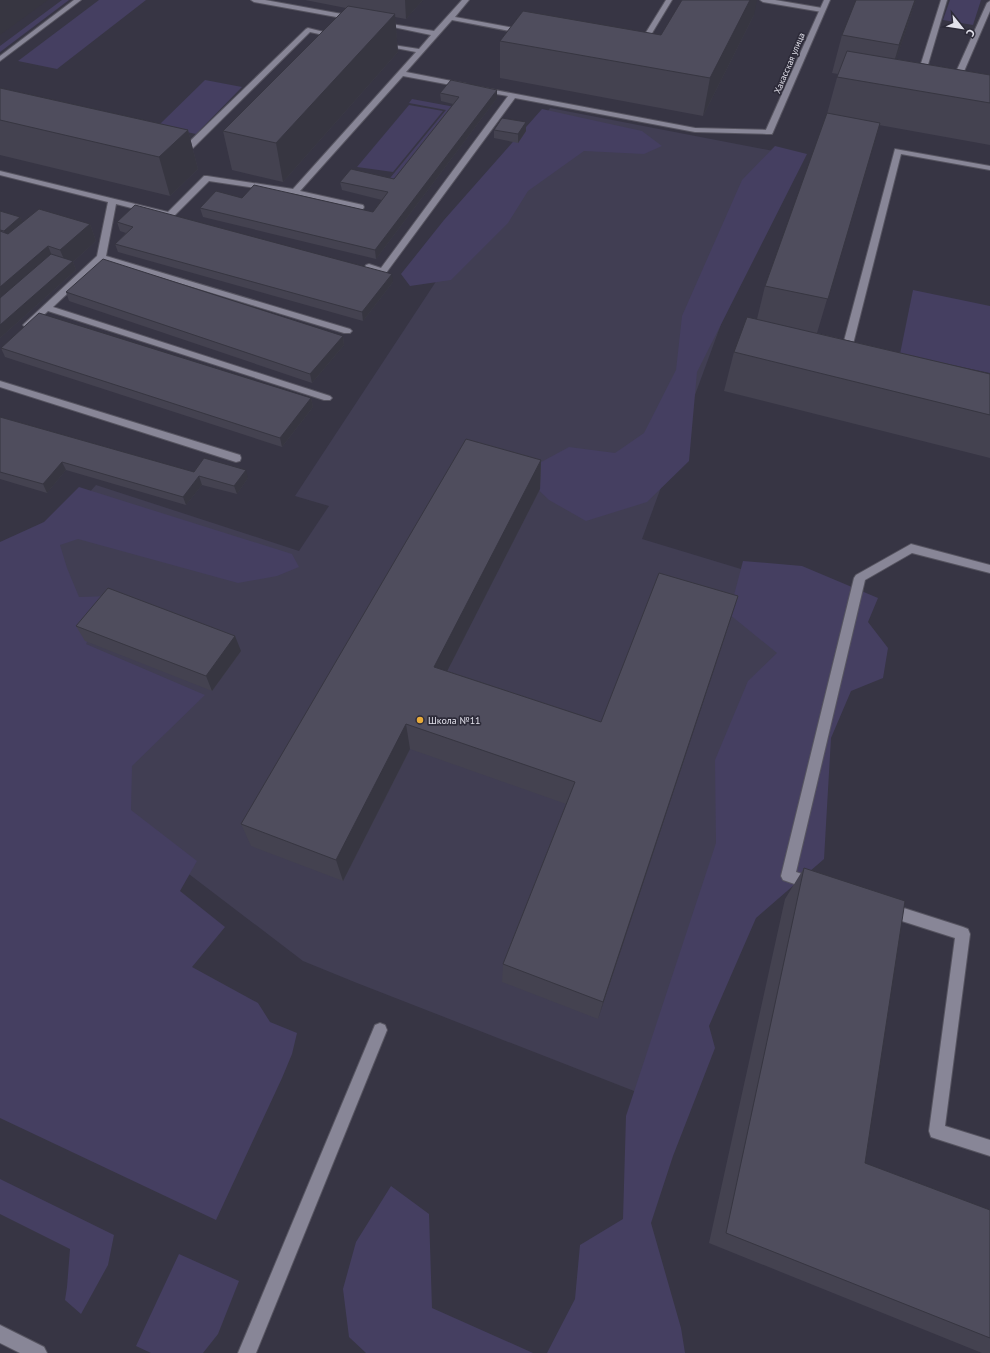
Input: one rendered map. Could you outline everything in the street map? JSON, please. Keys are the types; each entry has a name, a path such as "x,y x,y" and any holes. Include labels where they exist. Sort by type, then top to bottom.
{"street":[{"path":"0,59 78,0"},
{"path":"254,0 321,18 366,21 436,34"},
{"path":"295,192 466,0"},
{"path":"638,52 669,0"},
{"path":"762,0 822,10"},
{"name":"Хакасская улица","path":"513,95 695,130 769,132 826,0"},
{"path":"944,0 923,70 959,74 990,3"},
{"path":"166,142 189,146 321,18"},
{"path":"450,18 536,34"},
{"path":"308,30 345,37"},
{"path":"375,43 420,51"},
{"path":"360,265 383,271 513,95 400,73"},
{"path":"851,366 843,364 898,150 990,168"},
{"path":"0,173 174,216 207,178 295,192 360,208"},
{"path":"24,329 101,257 112,201"},
{"path":"101,257 347,331"},
{"path":"47,308 327,398"},
{"path":"0,384 236,458"},
{"path":"824,888 788,876 860,578 911,548 990,569"},
{"path":"875,905 963,934 937,1131 990,1148"},
{"path":"247,1353 380,1030"},
{"path":"0,1334 38,1353"}],"shaded area":[{"path":"62,0 69,0 0,52 0,46"},
{"path":"99,0 146,0 57,69 18,61"},
{"path":"950,0 981,0 973,25 943,20"},
{"path":"205,80 242,87 196,134 158,126"},
{"path":"412,99 455,107 394,184 386,183 446,110 409,103"},
{"path":"409,105 443,111 393,172 357,167"},
{"path":"550,108 784,153 642,539 797,586 652,1098 303,961 54,771 0,592 96,485 299,551 329,506 295,496"},
{"path":"542,109 642,131 662,146 644,154 584,151 528,191 508,223 451,280 410,286 401,274 444,220"},
{"path":"775,146 807,154 697,372 689,461 647,502 586,521 549,500 521,473 569,447 615,453 644,433 676,370 682,316 742,180"},
{"path":"913,290 990,306 990,373 900,354"},
{"path":"79,487 292,554 299,567 277,576 238,583 78,539 60,545 67,568 79,597 111,596 86,644 205,695 132,766 131,810 197,861 180,891 225,927 192,967 258,1003 270,1022 297,1033 292,1054 282,1078 216,1220 0,1118 0,542 44,522"},
{"path":"743,561 802,566 878,598 868,622 888,648 883,678 851,691 831,738 824,859 756,918 709,1026 715,1048 673,1156 651,1223 681,1328 685,1353 547,1353 575,1299 580,1245 623,1219 626,1116 716,843 715,760 748,681 777,653 729,614"},
{"path":"0,1179 114,1235 108,1265 81,1314 65,1300 70,1249 0,1214"},
{"path":"391,1186 429,1214 432,1308 533,1353 366,1353 349,1337 343,1289 356,1242"},
{"path":"179,1254 239,1281 218,1334 203,1353 151,1353 136,1346"}],"building":[{"path":"682,0 750,0 710,78 500,41 523,11 661,35"},
{"path":"856,0 915,0 899,45 842,35"},
{"path":"348,6 395,14 276,143 223,131"},
{"path":"847,51 990,75 990,103 837,77"},
{"path":"451,80 497,90 375,250 200,208 216,191 242,198 254,185 373,212 388,192 340,182 351,169 394,179 459,97 440,93"},
{"path":"0,88 188,130 159,157 0,120"},
{"path":"827,113 880,123 828,299 765,286"},
{"path":"502,118 526,122 518,134 494,130"},
{"path":"135,205 392,274 362,312 115,244 133,227 117,222"},
{"path":"39,209 90,224 60,250 48,246 0,287 0,231 8,234"},
{"path":"0,211 20,217 4,231 0,230"},
{"path":"51,254 73,261 0,325 0,298"},
{"path":"103,259 343,336 310,374 66,292"},
{"path":"39,313 311,398 280,438 1,348"},
{"path":"747,317 990,374 990,415 734,352"},
{"path":"0,417 194,472 204,458 246,470 234,486 199,476 183,497 62,462 43,484 0,472"},
{"name":"Школа №11","path":"466,439 541,460 434,667 601,722 659,573 738,596 603,1002 503,964 575,782 406,724 336,860 241,824"},
{"path":"108,588 235,636 206,676 76,626"},
{"path":"804,868 905,901 865,1163 990,1210 990,1338 726,1233"}],"place":[{"name":"Школа №11","path":"420,720"}]}
